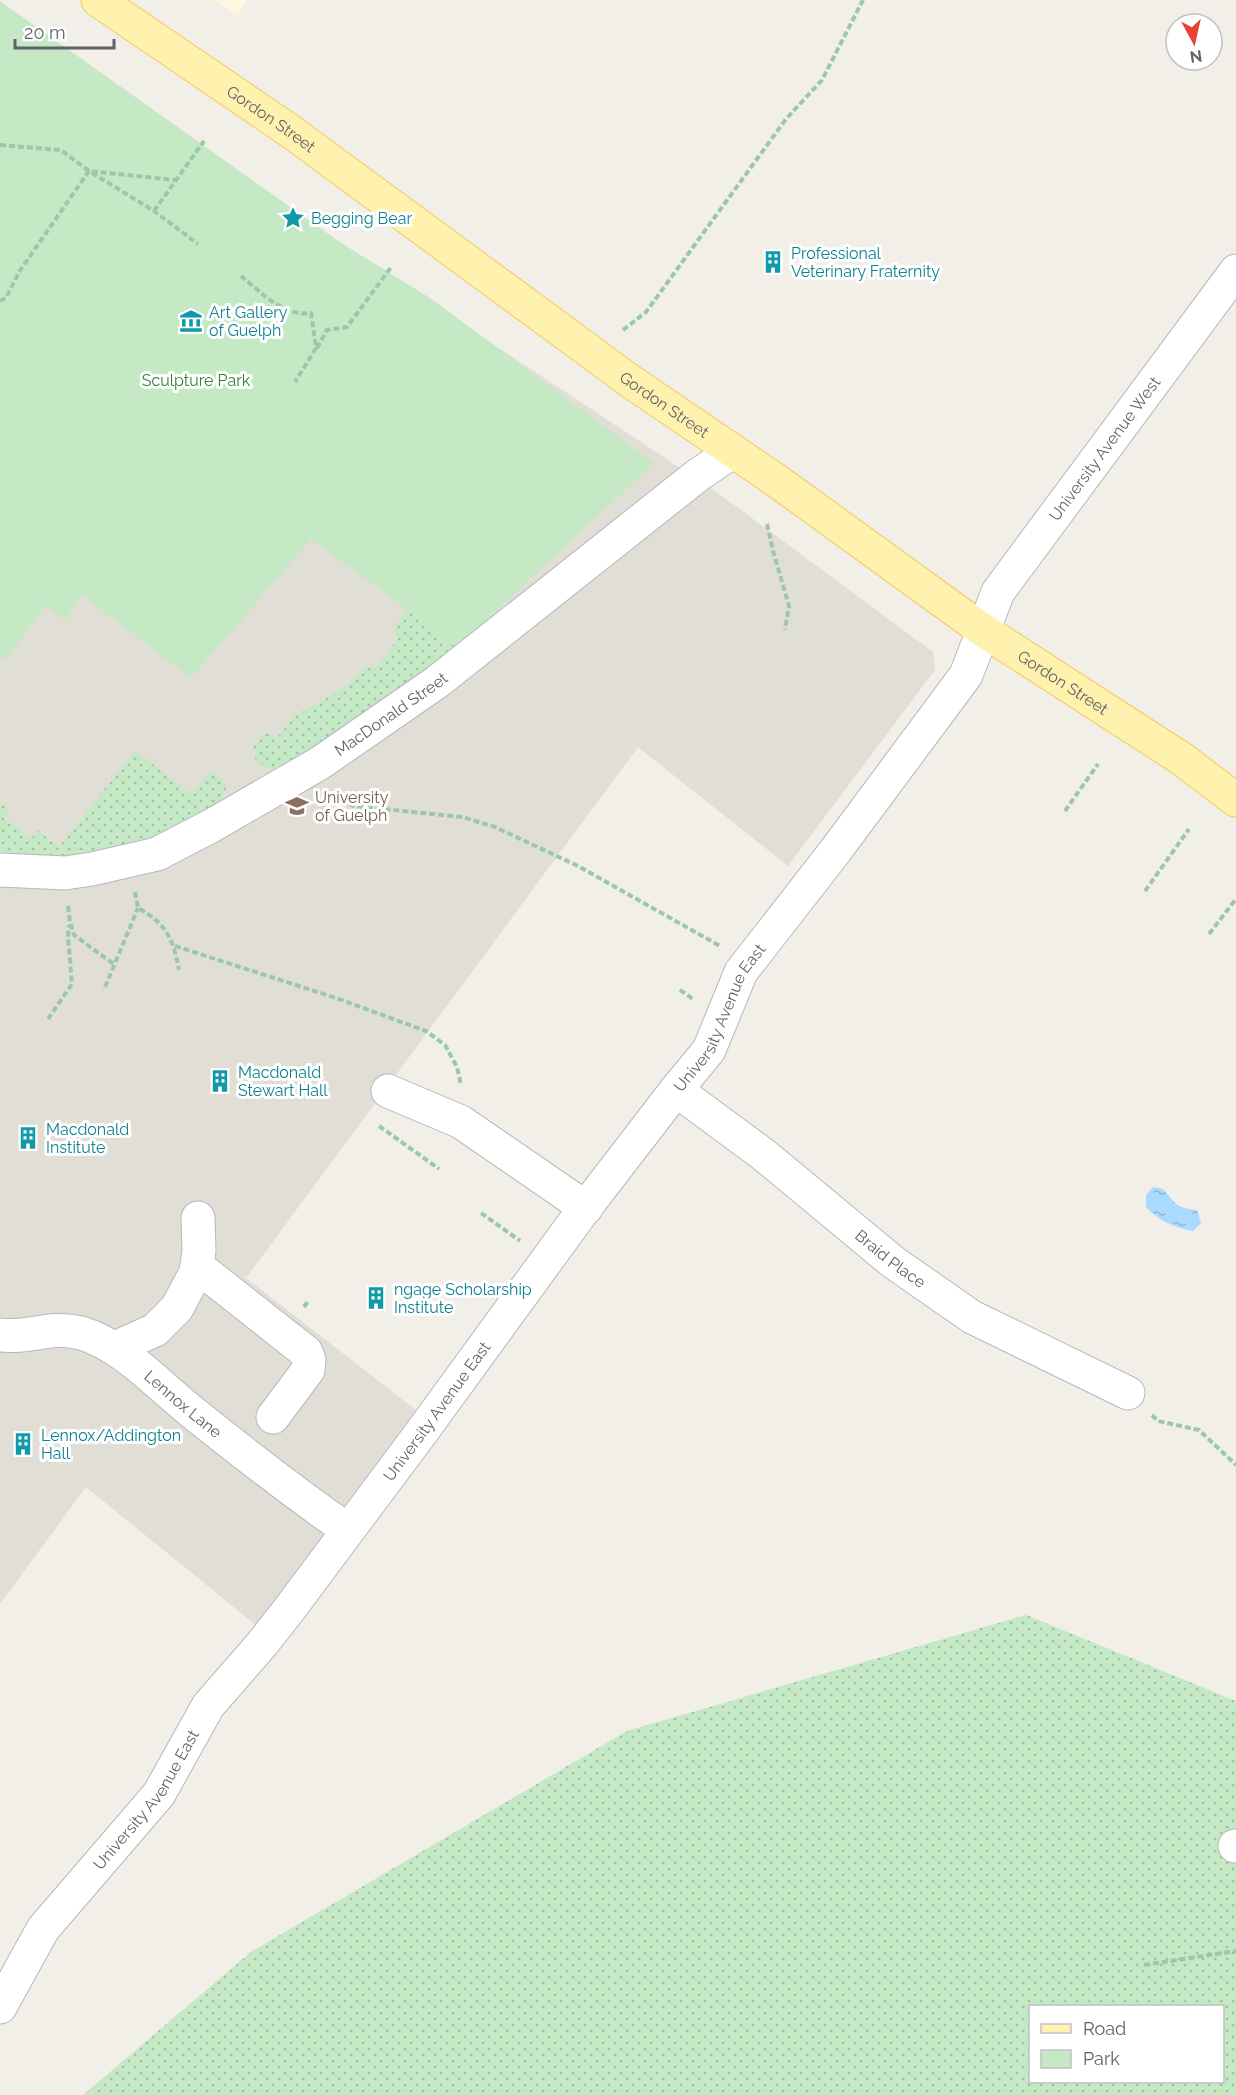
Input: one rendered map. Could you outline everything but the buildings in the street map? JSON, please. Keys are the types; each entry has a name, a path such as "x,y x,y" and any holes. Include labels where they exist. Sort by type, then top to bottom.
{"main road":[{"name":"Gordon Street","path":"98,0 290,131 611,368 777,481 984,631 1182,759 1236,800"}],"street":[{"name":"University Avenue West","path":"984,631 998,592 1236,271"},
{"name":"MacDonald Street","path":"0,870 65,873 157,854 184,841 320,763 437,682 698,475 732,452"},
{"name":"University Avenue East","path":"0,2007 44,1929 159,1794 208,1706 269,1636 421,1434 586,1208 709,1050 741,972 850,832 966,675 984,631"},
{"name":"Braid Place","path":"676,1090 764,1155 894,1262 972,1317 1128,1393"},
{"path":"388,1091 461,1122 586,1208"},
{"path":"115,1348 155,1330 177,1308 196,1272 199,1251 198,1218"},
{"path":"197,1266 306,1352 309,1360 308,1370 273,1417"},
{"name":"Lennox Lane","path":"0,1335 10,1337 59,1329 96,1338 115,1348 307,1502 348,1530"}],"path":[{"path":"624,330 646,312 786,119 822,80 863,0"},
{"path":"154,211 204,141"},
{"path":"0,145 61,150 88,171 154,211 198,244"},
{"path":"88,171 175,180"},
{"path":"0,301 6,297 19,272 88,171"},
{"path":"295,382 327,330 347,327 392,266"},
{"path":"241,276 284,309 302,314 311,313 316,348"},
{"path":"767,524 789,606 785,630"},
{"path":"320,763 343,802 354,806 462,817 495,827 578,867 732,952 741,972"},
{"path":"1065,811 1098,764"},
{"path":"1145,891 1189,829"},
{"path":"105,987 138,908 130,861"},
{"path":"65,873 70,922 74,935 115,965"},
{"path":"1209,934 1236,899"},
{"path":"138,908 164,926 175,946 179,970"},
{"path":"48,1019 72,984 68,937 70,922"},
{"path":"175,946 336,998 426,1031 445,1045 457,1067 461,1079 461,1122"},
{"path":"680,990 696,1002"},
{"path":"481,1213 547,1261"},
{"path":"1128,1393 1158,1421 1199,1430 1236,1465"},
{"path":"1144,1965 1236,1951"}],"shaded area":[{"path":"214,0 247,0 238,15"},
{"name":"University of Guelph","path":"0,18 718,493 933,652 935,670 788,866 638,747 246,1278 416,1410 257,1626 86,1487 0,1604"}],"green space":[{"name":"Sculpture Park","path":"0,1 341,243 430,298 654,463 457,648 311,539 191,678 82,595 65,620 46,605 6,660 0,655"},
{"path":"407,609 457,648 376,706 291,762 272,769 265,768 255,759 253,746 266,732 276,739 294,717 351,683 366,668 377,667 399,637 394,627"},
{"path":"135,751 191,793 211,771 227,786 218,806 173,828 112,849 74,855 0,855 0,803 9,810 3,818 32,838 37,830 59,847"},
{"path":"1026,1615 1236,1701 1236,2095 83,2095 251,1952 627,1731"}],"water":[{"path":"1153,1187 1163,1189 1180,1206 1197,1210 1201,1223 1193,1231 1161,1220 1146,1207 1146,1195"}],"place":[{"name":"Begging Bear","path":"293,218"},
{"name":"Professional Veterinary Fraternity","path":"773,262"},
{"name":"Art Gallery of Guelph","path":"191,321"},
{"name":"University of Guelph","path":"297,806"},
{"name":"Macdonald Stewart Hall","path":"220,1081"},
{"name":"Macdonald Institute","path":"28,1138"},
{"name":"ngage Scholarship Institute","path":"376,1298"},
{"name":"Lennox/Addington Hall","path":"23,1444"}]}
